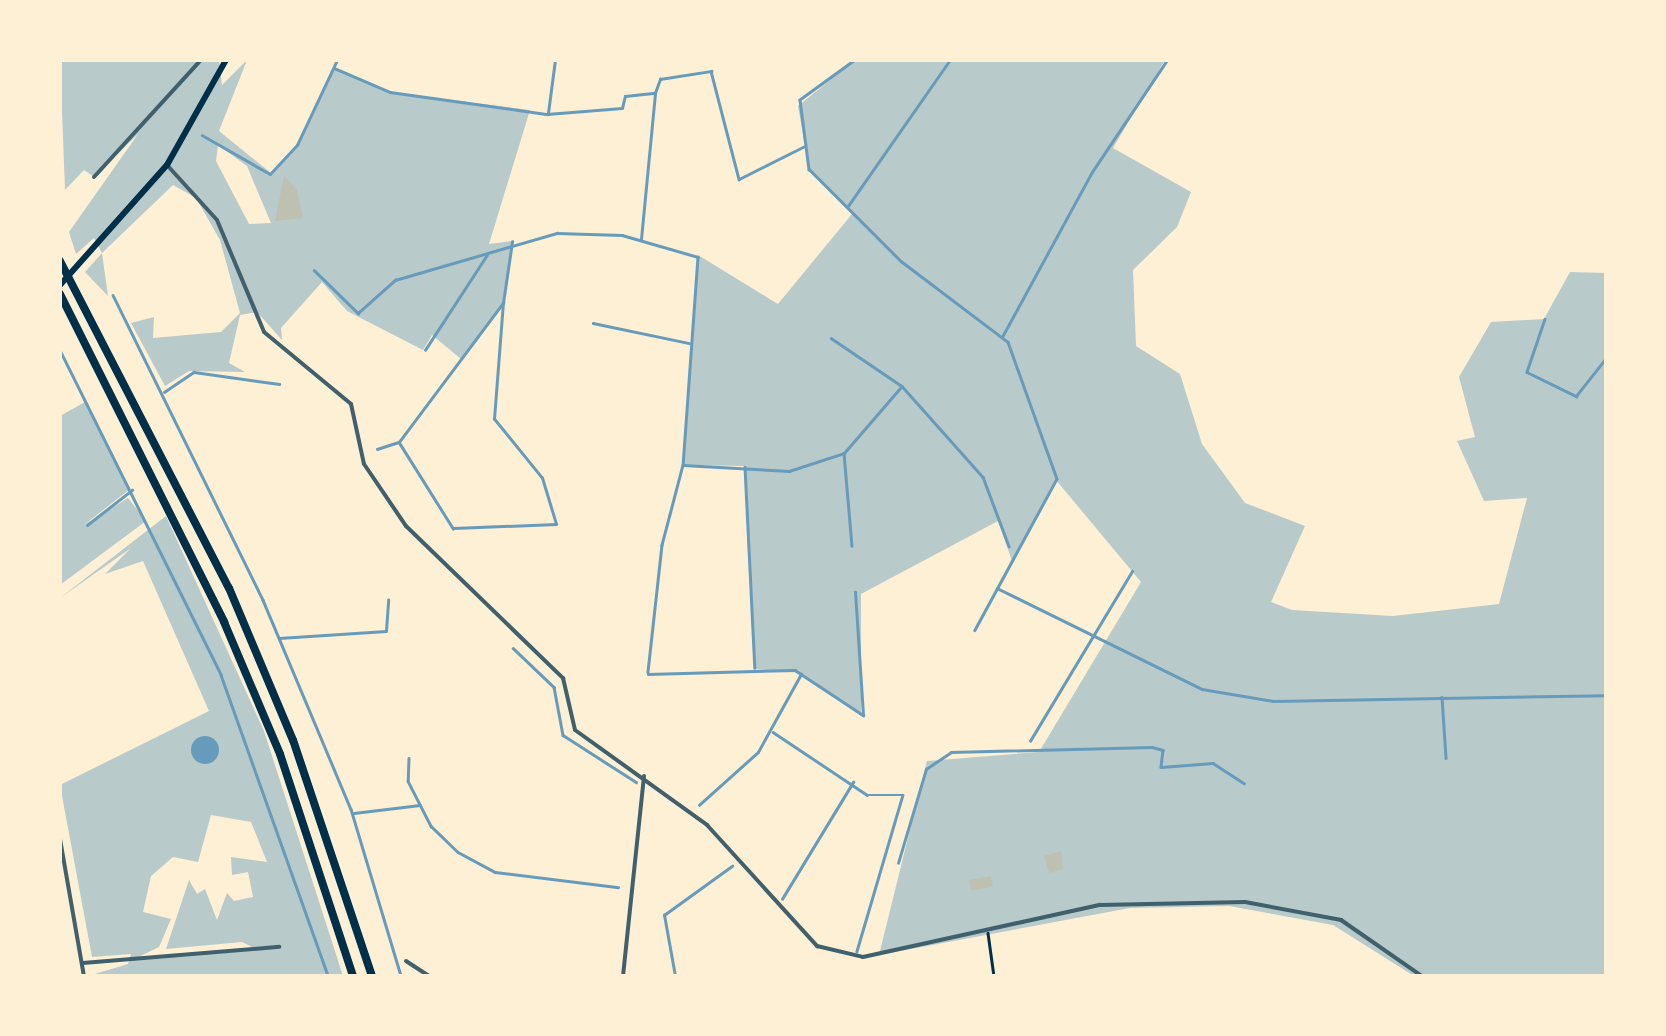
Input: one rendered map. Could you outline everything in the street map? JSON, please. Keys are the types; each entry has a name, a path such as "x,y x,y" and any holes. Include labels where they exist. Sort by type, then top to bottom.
{"highway":[{"path":"60,261 229,588 293,740 372,976"},
{"path":"60,294 224,622 280,754 353,976"}],"main road":[{"path":"60,284 167,165 226,60"}],"street":[{"path":"94,177 202,60"},
{"path":"167,165 217,220 264,332 351,404 364,464 406,526 564,678 575,730 644,776 707,826 788,921 828,951 863,956 986,927 1128,902 1221,901 1304,911 1370,934 1422,976"},
{"path":"623,976 644,776"},
{"path":"60,840 84,976"},
{"path":"83,962 279,947"},
{"path":"406,962 429,976"}],"path":[{"path":"986,927 994,976"}],"shaded area":[{"path":"60,60 219,60 222,85 247,60 219,131 271,173 297,145 334,68 390,92 530,110 489,244 512,241 503,303 461,359 432,335 423,350 347,311 322,282 281,328 282,340 257,312 240,315 229,363 245,372 189,371 165,386 131,323 154,317 153,338 221,332 240,313 220,240 196,198 173,185 102,253 94,238 76,254 69,232 138,134 94,177 84,170 65,190","holes":["218,145 247,166 271,223 249,224 216,161"]},
{"path":"855,60 1165,60 1113,148 1191,192 1177,227 1133,270 1136,346 1180,374 1202,444 1245,503 1305,526 1271,602 1292,610 1393,616 1499,604 1527,498 1484,501 1457,441 1475,437 1459,377 1491,322 1544,319 1570,272 1606,273 1606,976 1414,976 1333,925 1229,906 1130,908 879,955 927,761 1039,752 1141,582 1056,480 1012,561 998,521 861,594 861,716 802,673 755,669 745,466 683,465 698,255 778,304 852,214 809,169 798,106"},
{"path":"102,253 108,296 85,272"},
{"path":"85,402 130,489 84,525 128,498 146,521 60,585 60,416"},
{"path":"166,516 264,731 343,976 88,976 128,964 131,954 92,957 60,785 209,711 143,561 105,574 131,548 60,598","holes":["211,815 251,822 267,862 231,857 232,875 248,872 253,897 234,901 227,893 217,920 205,889 197,894 189,880 166,949 242,942 258,950 132,960 159,947 171,919 143,912 151,876 173,857 198,862"]}],"water":[{"path":"205,736 215,740 219,750 215,760 205,764 195,760 191,750 195,740"}],"building":[{"path":"284,176 297,190 303,218 275,221"},
{"path":"1061,851 1063,869 1049,873 1044,856"},
{"path":"991,876 993,887 971,891 969,880"}],"waterway":[{"path":"202,135 270,174 297,145 337,60"},
{"path":"548,113 555,60"},
{"path":"855,60 800,100 809,169 901,261 1008,342 1057,479 975,630"},
{"path":"848,206 950,60"},
{"path":"1002,337 1092,172 1167,60"},
{"path":"334,68 390,92 547,114 622,108 625,96 655,93 660,79 711,71 739,179 803,147"},
{"path":"641,239 655,93"},
{"path":"314,270 358,313 395,280 557,233 622,235 698,257 683,465 662,545 648,672"},
{"path":"377,449 399,442 503,303 512,242"},
{"path":"425,350 487,255"},
{"path":"113,295 263,600 351,809 401,976"},
{"path":"399,442 453,528 556,524 542,478 494,419 503,303"},
{"path":"1545,319 1527,372 1576,396 1606,358"},
{"path":"593,323 689,343"},
{"path":"831,338 902,386 983,477 1009,546"},
{"path":"61,352 221,675 328,976"},
{"path":"164,392 194,372 279,384"},
{"path":"683,465 789,471 844,453 901,387"},
{"path":"844,453 852,546"},
{"path":"745,467 755,668"},
{"path":"87,525 132,490"},
{"path":"1030,741 1132,571"},
{"path":"997,588 1202,689 1273,701 1606,695"},
{"path":"648,674 795,670 863,715 855,592"},
{"path":"279,638 386,631 388,600"},
{"path":"513,648 554,687 563,735 636,782"},
{"path":"699,805 758,752 801,674"},
{"path":"1442,697 1446,758"},
{"path":"773,732 867,795 903,795 857,951"},
{"path":"898,863 926,769 951,752 1152,747 1163,750 1161,767 1213,763 1244,783"},
{"path":"409,758 408,781 431,826 458,852 495,872 618,887"},
{"path":"782,899 853,782"},
{"path":"354,813 420,805"},
{"path":"675,976 664,915 732,866"}]}
